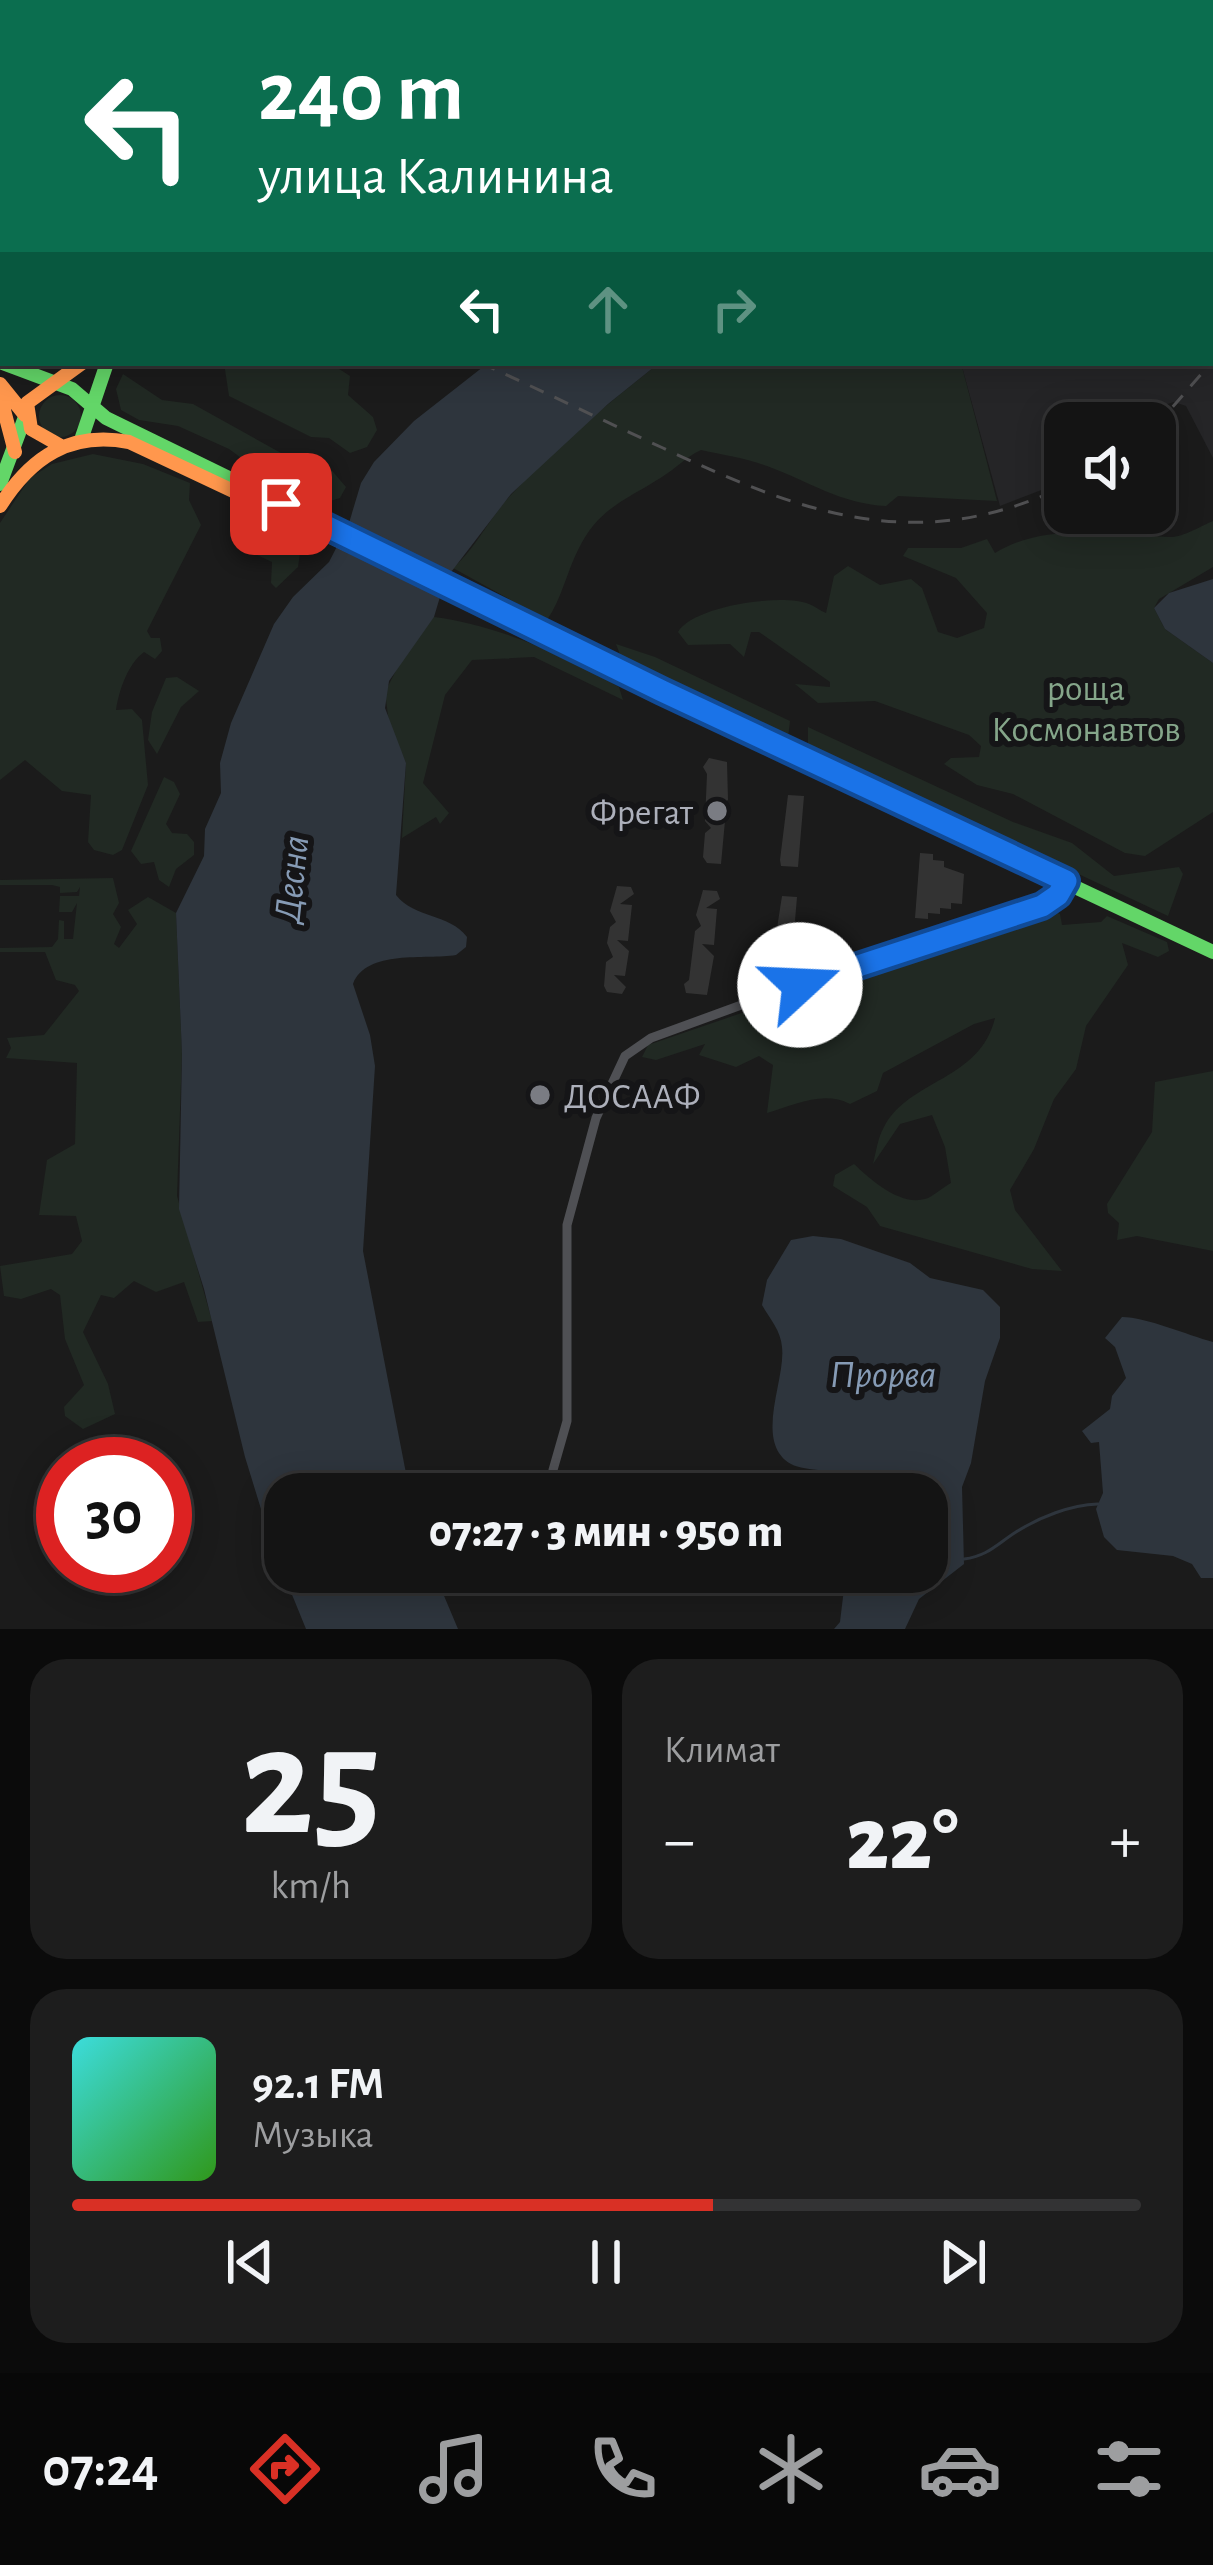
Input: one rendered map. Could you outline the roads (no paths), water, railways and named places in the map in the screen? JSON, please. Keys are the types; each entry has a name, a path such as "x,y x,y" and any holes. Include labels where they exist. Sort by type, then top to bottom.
{"main road":[{"path":"11,366 72,388 93,407 200,471"},
{"path":"0,484 15,452 30,397 77,366"},
{"path":"82,437 105,366"},
{"path":"0,384 34,433 61,446"},
{"path":"0,395 15,452"},
{"path":"0,506 26,467 61,446 82,437 130,442 1213,952"}],"street":[{"path":"553,1470 567,1421 567,1225 596,1118 625,1056 651,1038 754,1000 1042,906 1058,895 1066,881"}],"water":[{"name":"Десна","path":"484,366 655,366 511,494 445,580 434,617 389,681 385,708 406,763 396,895 467,937 466,947 456,955 383,961 370,965 353,984 375,1066 363,1251 406,1473 264,1473 264,1519 179,1209 182,1054 176,913 204,856 205,829 221,793 220,763 231,723 274,624 293,597 329,562 374,462 414,421"},
{"path":"1213,579 1213,663 1165,629 1154,608 1169,593"},
{"name":"Прорва","path":"841,1239 910,1263 930,1278 983,1290 1000,1307 1000,1338 985,1381 971,1463 962,1487 964,1564 948,1576 948,1473 814,1470 797,1467 780,1454 773,1426 782,1347 762,1305 767,1280 791,1240"},
{"path":"1122,1317 1213,1342 1213,1578 1201,1578 1192,1564 1173,1556 1117,1550 1104,1537 1096,1509 1103,1493 1099,1442 1091,1443 1082,1431 1110,1409 1112,1396 1126,1378 1115,1347 1105,1338"},
{"path":"291,1593 443,1593 458,1629 306,1629"},
{"name":"Прорва","path":"843,1593 927,1593 905,1629 834,1629 840,1622"}],"waterway":[{"path":"964,1559 986,1552 1045,1517 1098,1504"}],"railway":[{"path":"487,366 714,471 812,507 909,522 959,519 1044,494"},
{"path":"1176,403 1208,366"}],"place":[{"name":"Фрегат","path":"717,811"},
{"name":"ДОСААФ","path":"540,1095"}],"park label":[{"name":"роща Космонавтов","path":"1086,708"}]}
